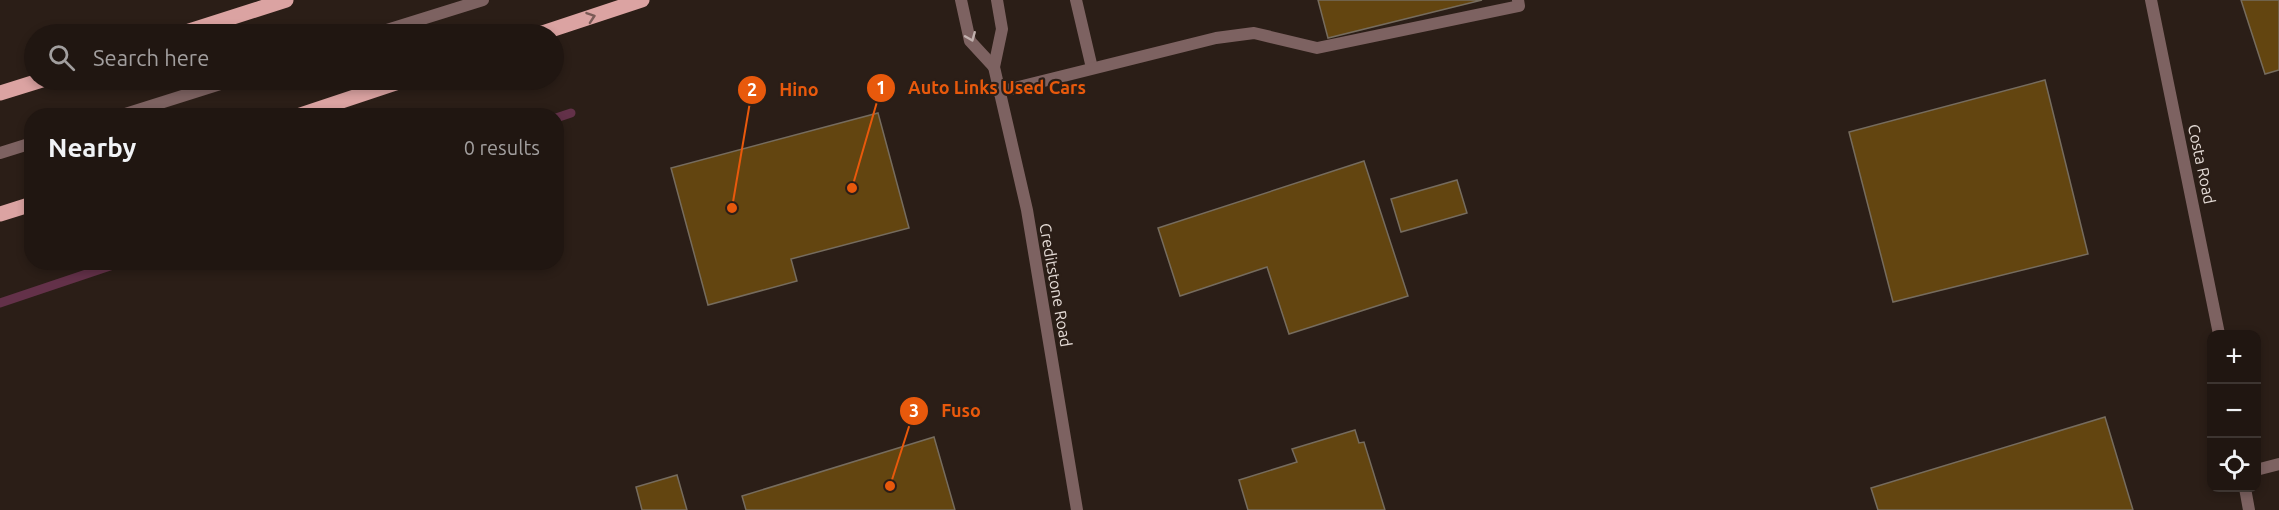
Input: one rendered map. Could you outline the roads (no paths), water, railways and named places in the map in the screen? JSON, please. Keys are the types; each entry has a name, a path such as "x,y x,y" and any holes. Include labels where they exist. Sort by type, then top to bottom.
{"main road":[{"path":"211,24 286,0"},
{"path":"564,26 642,0"},
{"path":"0,93 24,86"},
{"path":"321,108 375,90"},
{"path":"0,214 24,206"}],"street":[{"path":"406,24 483,0"},
{"path":"961,0 970,41 994,67"},
{"name":"Creditstone Road","path":"997,0 1002,29 994,67 1026,210 1077,510"},
{"path":"1076,0 1092,68"},
{"path":"999,92 1216,38 1254,33 1317,48 1519,6 1518,0"},
{"name":"Costa Road","path":"2151,0 2219,330"},
{"path":"144,108 201,90"},
{"path":"0,153 24,146"},
{"path":"2261,469 2279,464"},
{"path":"2246,492 2249,510"}],"waterway":[{"path":"564,115 571,113"},
{"path":"0,303 98,270"}],"place":[{"name":"Auto Links Used Cars","path":"852,188"},
{"name":"Hino","path":"732,208"},
{"name":"Fuso","path":"890,486"}]}
